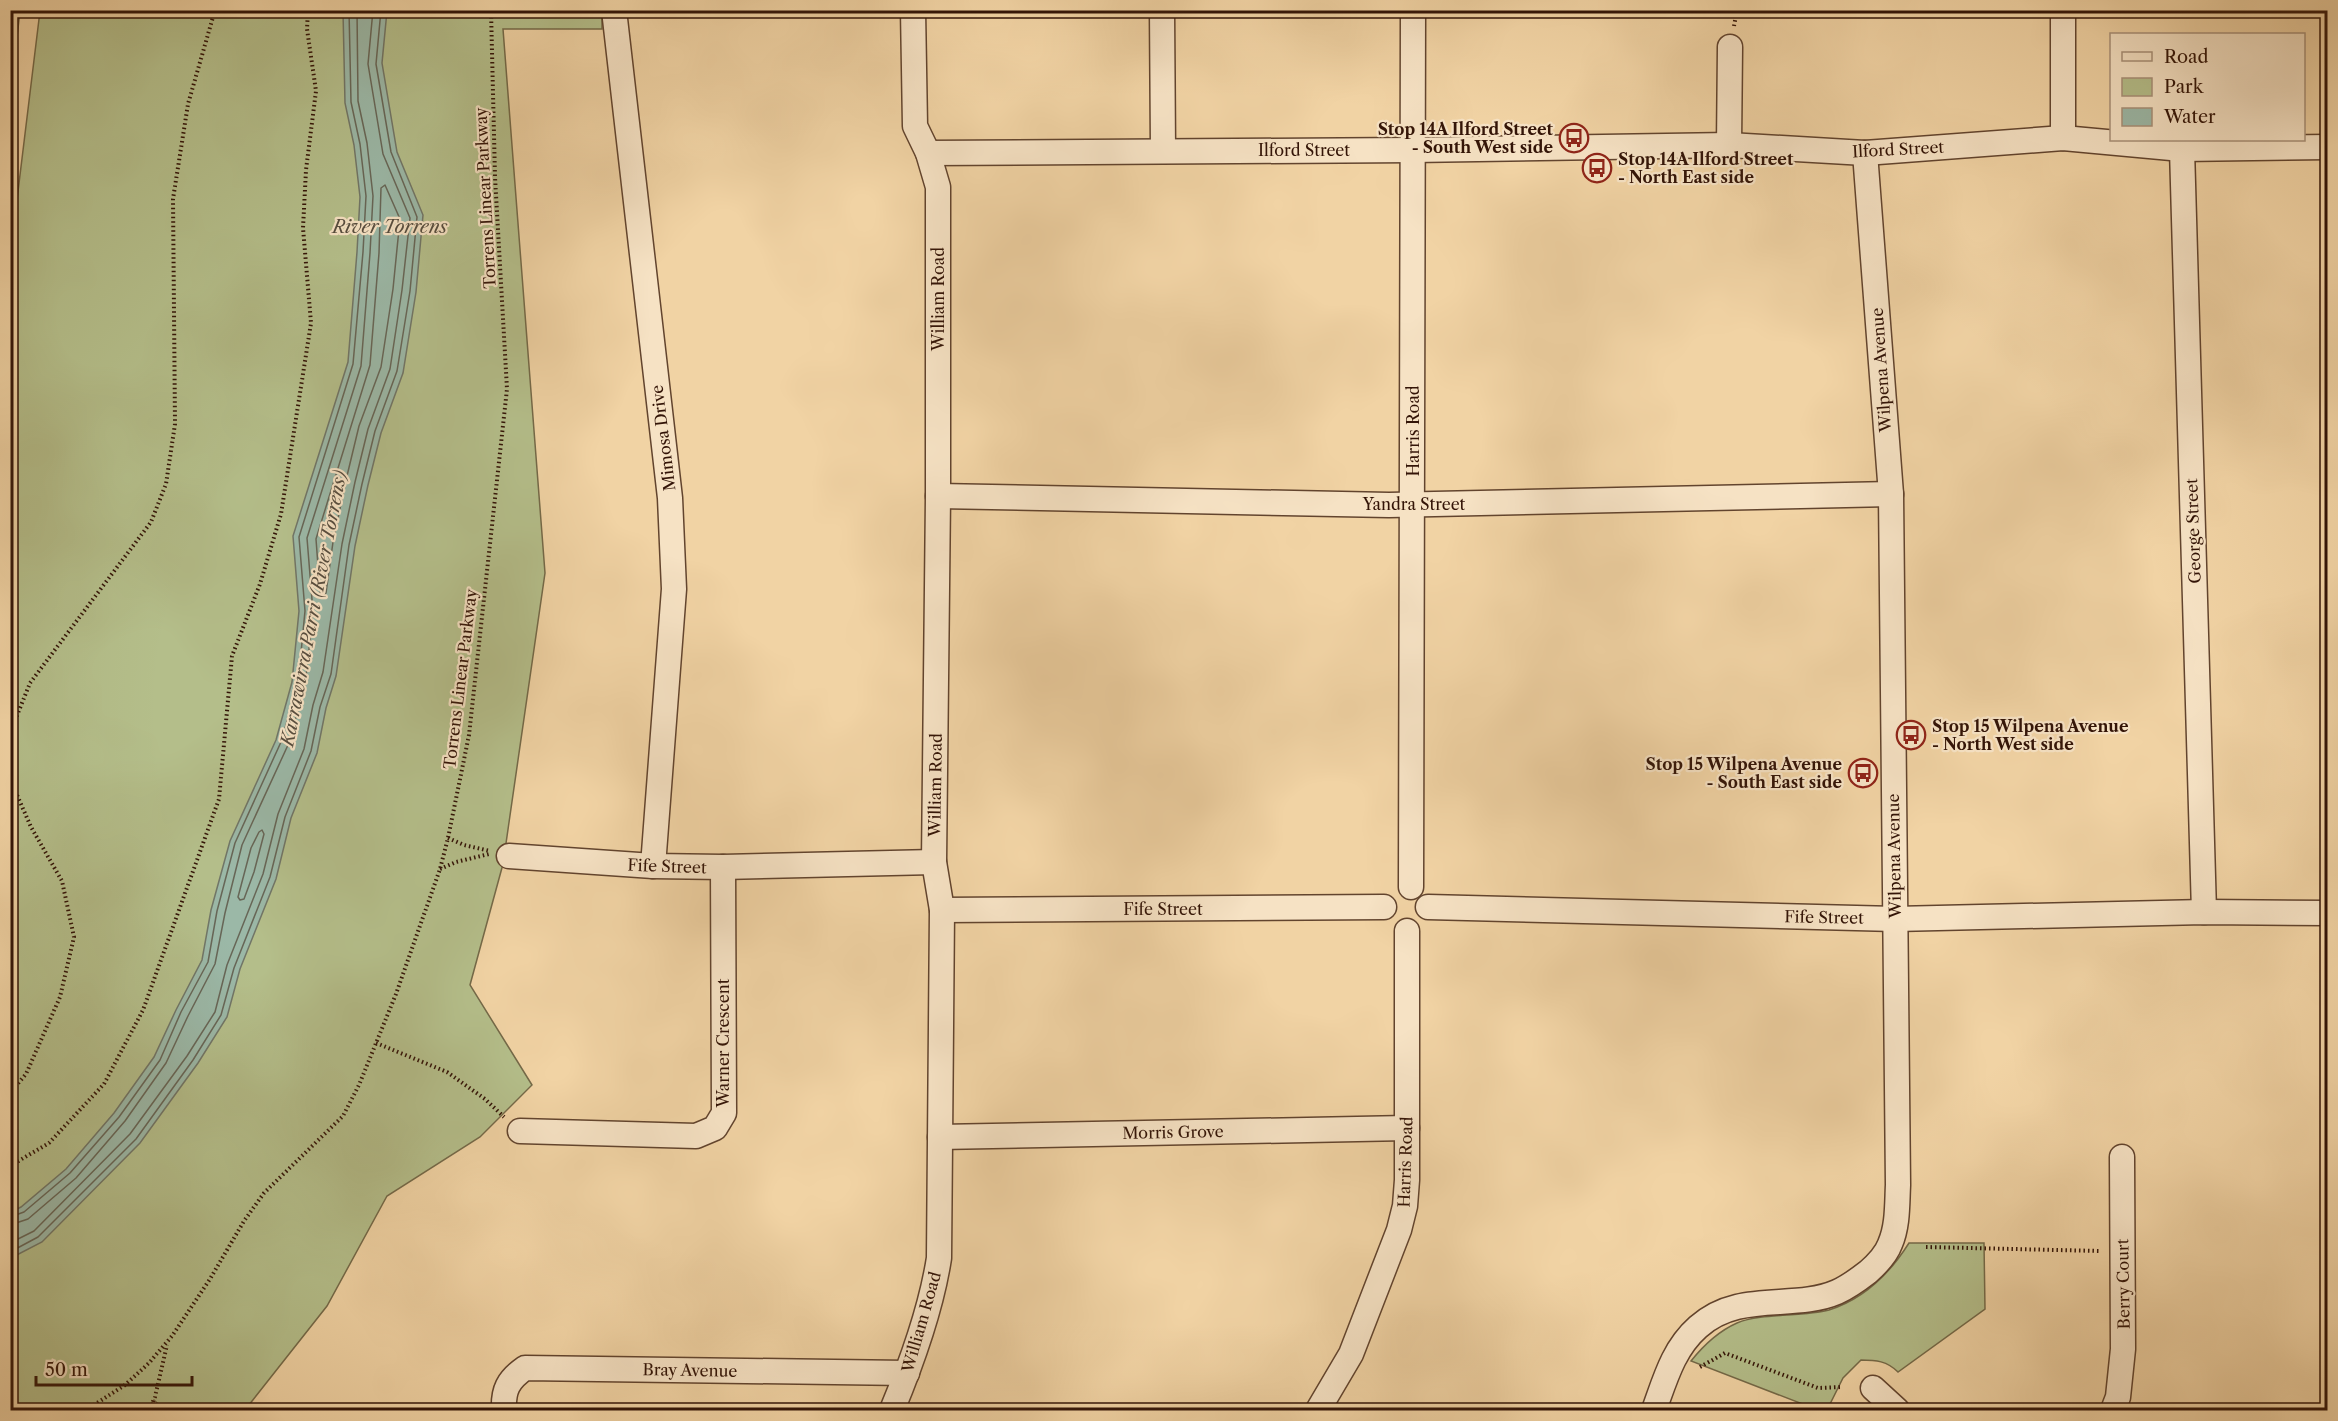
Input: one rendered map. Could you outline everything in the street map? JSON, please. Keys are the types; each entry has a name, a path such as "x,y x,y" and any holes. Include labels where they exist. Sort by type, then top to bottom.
{"street":[{"name":"Mimosa Drive","path":"614,10 670,498 674,589 653,866"},
{"name":"William Road","path":"892,1410 907,1373 936,1280 939,1258 942,910 934,862 938,496 938,188 928,153 915,126 913,10"},
{"path":"1162,10 1163,150"},
{"name":"Harris Road","path":"1411,887 1413,10"},
{"path":"2062,138 2063,10"},
{"path":"1729,145 1730,47"},
{"name":"Ilford Street","path":"928,153 1413,150 1729,145 1865,153 2062,138 2182,149 2328,147"},
{"name":"George Street","path":"2182,149 2204,912"},
{"name":"Wilpena Avenue","path":"1654,1410 1673,1358 1685,1340 1700,1325 1736,1307 1765,1301 1808,1299 1837,1292 1858,1280 1878,1263 1890,1244 1896,1218 1898,1185 1890,494 1865,153"},
{"name":"Yandra Street","path":"938,496 1413,505 1890,494"},
{"name":"Fife Street","path":"509,856 653,866 723,867 934,862"},
{"name":"Warner Crescent","path":"520,1131 696,1136 715,1128 724,1113 723,867"},
{"path":"1411,887 1420,891 1425,897 1428,907 1427,917 1418,928 1407,931 1393,927 1388,922 1384,907 1386,900 1396,889 1411,887"},
{"name":"Fife Street","path":"942,910 1384,907"},
{"name":"Fife Street","path":"1428,907 1895,919 2204,912 2328,913"},
{"name":"Harris Road","path":"1318,1410 1351,1354 1399,1230 1405,1206 1407,1180 1407,931"},
{"name":"Morris Grove","path":"940,1137 1407,1128"},
{"name":"Berry Court","path":"2114,1410 2118,1397 2123,1349 2122,1157"},
{"name":"Bray Avenue","path":"504,1410 504,1391 511,1378 525,1368 907,1373"},
{"path":"1873,1388 1897,1410"}],"path":[{"path":"10,733 30,683 151,522 166,484 175,424 173,199 188,104 215,10"},
{"path":"10,1166 49,1143 104,1084 144,1010 219,799 232,656 260,584 281,514 311,323 303,228 306,170 316,91 307,29 308,10"},
{"name":"Torrens Linear Parkway","path":"86,1410 125,1385 167,1343 264,1193 343,1116 359,1085 376,1043 440,869 469,735 507,389 495,177 490,10"},
{"path":"10,765 13,786 31,827 62,881 74,937 60,997 26,1074 10,1093"},
{"path":"440,869 456,862 495,852 464,845 448,838"},
{"path":"376,1043 447,1072 485,1099 520,1131"},
{"path":"1926,1247 2122,1251"},
{"path":"149,1410 155,1397 167,1343"},
{"path":"1700,1367 1725,1353 1818,1388 1842,1387"}],"green space":[{"path":"10,11 20,11 11,89"},
{"path":"40,11 602,11 602,29 503,29 545,573 503,864 470,985 532,1085 480,1137 387,1196 327,1306 245,1410 165,1410 154,1400 145,1410 11,1410 10,257"},
{"path":"1909,1243 1984,1243 1985,1309 1898,1372 1890,1365 1881,1362 1861,1360 1843,1378 1827,1410 1818,1410 1691,1361 1712,1339 1737,1323 1758,1318 1829,1310 1854,1299 1885,1274"}],"water":[{"name":"River Torrens","path":"343,11 387,11 382,63 397,152 423,215 416,292 403,373 381,433 368,485 355,546 336,676 326,708 317,753 291,818 276,879 240,969 227,1017 198,1063 140,1143 42,1242 11,1258 11,1212 21,1207 66,1169 114,1113 154,1057 202,960 211,910 230,841 276,740 292,682 299,611 293,536 348,362 357,252 360,197 354,145 345,103"}],"place":[{"name":"Stop 14A Ilford Street - South West side","path":"1574,138"},
{"name":"Stop 14A Ilford Street - North East side","path":"1597,168"},
{"name":"Stop 15 Wilpena Avenue - North West side","path":"1911,735"},
{"name":"Stop 15 Wilpena Avenue - South East side","path":"1863,773"}],"water label":[{"name":"Karrawirra Parri (River Torrens)","path":"314,608"}]}
